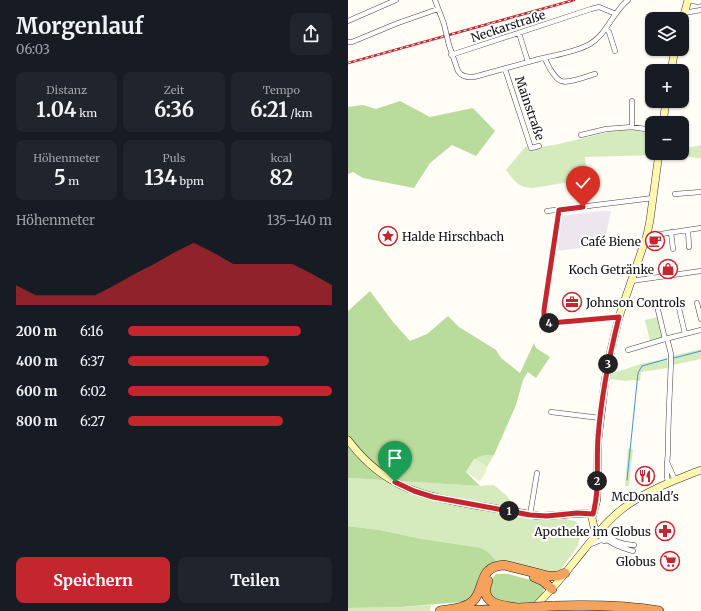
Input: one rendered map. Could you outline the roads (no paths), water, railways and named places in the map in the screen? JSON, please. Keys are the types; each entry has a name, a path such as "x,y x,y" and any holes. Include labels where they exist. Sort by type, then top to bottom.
{"highway":[{"path":"440,611 461,608 472,601 478,594 482,580 487,573 490,569 498,565 504,565 548,576 565,574"},
{"path":"518,608 497,605 490,600 485,591 489,579 494,573 503,571 516,572 538,578 553,587"},
{"path":"548,576 551,579 553,587"},
{"path":"450,611 601,605 659,611"},
{"path":"562,611 607,611"}],"street":[{"path":"348,21 396,0"},
{"path":"435,0 458,71 464,76 474,77 572,51 589,44 606,29 620,7 628,0"},
{"path":"684,12 688,0 698,2 701,1"},
{"name":"Neckarstraße","path":"452,55 599,7 616,14"},
{"path":"348,42 352,42 398,23 438,9"},
{"path":"689,12 701,10"},
{"path":"606,29 609,32 615,51"},
{"path":"518,33 528,62"},
{"path":"545,58 553,73 560,81 565,82 595,74"},
{"name":"Mainstraße","path":"505,68 531,148 540,146"},
{"path":"632,101 632,127"},
{"path":"580,135 606,129 632,127 645,129"},
{"path":"634,545 617,542 594,527 592,522 597,499 600,418 605,380 619,317 647,235 658,160"},
{"path":"675,194 701,192"},
{"path":"547,211 653,198"},
{"path":"559,210 544,310 544,319 547,323 551,323 619,317"},
{"path":"661,234 701,228"},
{"path":"688,230 690,247"},
{"path":"671,232 673,249"},
{"path":"631,281 701,271"},
{"path":"697,303 701,319"},
{"path":"679,308 685,334"},
{"path":"658,310 671,354 667,462 672,481"},
{"path":"628,350 701,330"},
{"path":"551,412 600,418"},
{"path":"348,440 368,462 386,477 414,491 429,496 530,515 547,516 577,513 593,514"},
{"path":"531,611 565,574 600,531 623,509 650,491 701,470"},
{"path":"530,515 537,473"},
{"path":"600,531 608,542"},
{"path":"588,546 601,540 633,551"}],"waterway":[{"path":"674,358 701,351"},
{"path":"627,480 638,373 642,366 667,359"}],"railway":[{"path":"348,63 574,0"}],"place":[{"name":"Halde Hirschbach","path":"388,236"},
{"name":"Café Biene","path":"655,241"},
{"name":"Koch Getränke","path":"668,269"},
{"name":"Johnson Controls","path":"572,302"},
{"name":"McDonald's","path":"645,476"},
{"name":"Apotheke im Globus","path":"665,531"},
{"name":"Globus","path":"670,561"}]}
